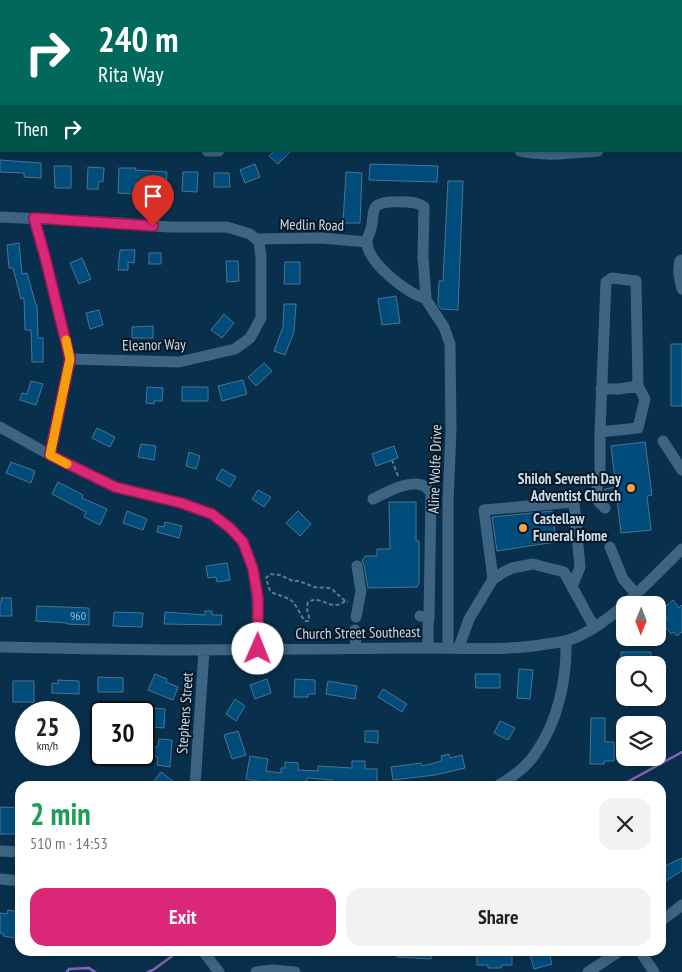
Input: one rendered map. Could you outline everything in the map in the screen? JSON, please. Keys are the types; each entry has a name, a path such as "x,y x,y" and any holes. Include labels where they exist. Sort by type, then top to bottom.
{"street":[{"path":"525,152 556,154 584,152"},
{"path":"389,202 415,203 421,204 424,207 423,257 426,296 424,298 398,284 373,258 368,248 367,242 374,210 378,204 389,202"},
{"path":"0,217 169,227 227,227 250,234 256,239"},
{"path":"34,218 70,359 50,455"},
{"name":"Medlin Road","path":"256,239 321,238 367,242"},
{"name":"Eleanor Way","path":"70,359 179,362 235,349 250,338 261,318 261,257 259,242 256,239"},
{"path":"681,262 679,276 682,287"},
{"path":"600,432 638,428 646,399 638,386 636,281 612,278 606,282 601,389 600,432 600,471 597,486 598,501 605,508"},
{"name":"Aline Wolfe Drive","path":"424,298 444,327 450,344 451,430 448,490 454,647"},
{"path":"601,389 638,386"},
{"path":"0,427 50,455 115,487 181,503 212,514 230,528 243,542 253,569 258,598 258,649"},
{"path":"663,441 682,470"},
{"path":"373,499 402,486 418,484 424,485 431,492 424,617 428,625 428,647"},
{"path":"431,492 438,488 448,490"},
{"path":"493,579 484,510 574,502 580,567 572,588"},
{"path":"610,548 624,579 636,594"},
{"name":"Church Street Southeast","path":"0,647 204,650 528,647 566,641 594,628 610,617 636,594 682,549"},
{"path":"454,647 493,579 512,568 533,564 564,572 594,628"},
{"path":"356,617 361,591 357,566"},
{"path":"355,630 356,648"},
{"path":"505,781 516,774 535,755 551,725 560,699 566,641"},
{"name":"Stephens Street","path":"198,781 204,650"},
{"path":"0,851 15,852"},
{"path":"0,879 15,880"},
{"path":"666,917 682,905"},
{"path":"207,956 219,972"},
{"path":"588,972 612,956"},
{"path":"643,956 654,972"},
{"path":"256,972 272,970 295,972"}],"path":[{"path":"392,460 402,486"},
{"path":"345,601 336,605 327,604 319,599 312,599 308,602 306,608 309,620 305,621 294,603 270,591 266,578 270,574 280,575 314,587 328,588 345,601 358,604"}],"building":[{"path":"273,152 290,152 278,164 269,156"},
{"path":"0,160 41,163 41,178 24,177 24,173 0,172"},
{"path":"255,164 260,177 245,183 240,170"},
{"path":"370,164 438,166 437,182 369,180"},
{"path":"54,166 71,166 71,188 55,188"},
{"path":"88,167 104,168 103,182 99,181 98,189 87,189"},
{"path":"119,168 167,172 165,199 157,198 157,189 150,189 151,184 135,183 134,194 118,193"},
{"path":"183,172 198,172 197,192 182,191"},
{"path":"346,172 362,173 360,223 343,223"},
{"path":"214,173 229,173 230,187 214,187"},
{"path":"448,181 463,181 458,310 441,309 438,305 439,281 443,281"},
{"path":"19,243 22,274 27,273 37,305 38,338 43,338 43,362 32,362 31,330 25,330 24,298 21,299 13,268 9,268 7,245"},
{"path":"120,250 135,250 134,263 128,262 128,270 118,270"},
{"path":"149,253 161,253 161,264 149,264"},
{"path":"82,258 91,279 79,284 70,263"},
{"path":"226,261 238,261 239,281 227,282"},
{"path":"285,262 300,262 300,284 284,284"},
{"path":"396,296 400,323 382,325 378,299"},
{"path":"284,304 296,304 294,332 285,355 274,351 283,327"},
{"path":"99,310 103,325 90,329 86,313"},
{"path":"224,314 234,323 222,338 211,330"},
{"path":"153,326 153,338 132,338 132,327"},
{"path":"671,344 682,344 682,406 671,406"},
{"path":"264,363 272,371 256,386 248,377"},
{"path":"243,380 247,394 222,401 218,386"},
{"path":"31,381 43,384 36,405 20,400 22,393 27,394"},
{"path":"147,387 163,388 162,401 154,401 154,404 146,403"},
{"path":"182,387 208,387 208,401 182,401"},
{"path":"97,428 115,437 110,447 92,438"},
{"name":"Shiloh Seventh Day Adventist Church","path":"645,442 652,495 647,496 651,530 621,533 617,499 606,499 605,489 616,487 611,446"},
{"path":"141,444 156,446 154,460 138,457"},
{"path":"394,446 398,458 376,466 372,454"},
{"path":"189,452 200,456 196,469 186,466"},
{"path":"11,462 35,471 31,483 6,473"},
{"path":"222,469 236,477 230,487 216,479"},
{"path":"58,482 83,495 82,498 107,509 100,525 84,517 86,512 52,494"},
{"path":"258,490 271,497 264,507 252,499"},
{"path":"389,502 416,502 416,541 419,541 419,583 417,587 368,588 362,561 365,556 377,556 377,549 390,549"},
{"path":"127,511 147,519 143,530 123,523"},
{"path":"298,511 311,524 300,536 286,523"},
{"name":"Castellaw Funeral Home","path":"552,511 556,542 497,551 492,517"},
{"path":"165,522 182,526 179,538 157,532 158,526 164,527"},
{"path":"227,563 230,580 217,582 216,577 208,578 206,566"},
{"path":"1,598 11,598 12,616 0,616"},
{"path":"673,600 679,608 682,605 682,632 677,636 674,632 671,634 666,628 666,620 668,619 666,616 666,606"},
{"path":"37,606 89,608 89,625 36,621"},
{"path":"205,611 212,611 212,615 222,615 221,625 164,624 165,612 205,615"},
{"path":"114,612 143,613 142,627 113,626"},
{"path":"621,652 651,652 651,656 621,656"},
{"path":"519,669 533,670 530,699 517,698"},
{"path":"155,674 167,679 166,682 178,687 173,700 148,690"},
{"path":"475,674 500,674 500,688 476,688"},
{"path":"98,677 123,678 123,692 98,692"},
{"path":"267,679 271,693 255,699 250,685"},
{"path":"295,679 315,680 315,694 308,694 308,697 294,697"},
{"path":"58,680 79,681 79,694 52,693 52,683 58,684"},
{"path":"13,681 34,681 34,701 13,702"},
{"path":"328,681 357,686 355,699 326,694"},
{"path":"383,689 407,704 402,712 378,697"},
{"path":"235,699 245,706 236,721 226,714"},
{"path":"155,708 165,709 164,728 155,727"},
{"path":"591,718 605,718 605,742 614,742 614,761 604,761 604,764 590,764"},
{"path":"500,721 515,728 508,740 494,733"},
{"path":"238,731 246,755 232,759 224,735"},
{"path":"365,731 378,731 378,743 365,742"},
{"path":"159,739 172,740 170,767 157,765 158,757 155,757 155,747 158,747"},
{"path":"449,754 450,758 462,755 465,768 435,775 393,780 391,767 421,763 422,766 442,761 441,756"},
{"path":"250,756 268,759 266,771 281,773 281,768 285,768 285,762 298,763 298,770 318,771 318,766 352,768 352,761 365,761 365,769 377,769 377,781 332,781 307,778 307,781 258,781 246,779"},
{"path":"161,772 173,781 154,781"},
{"path":"0,807 15,808 15,834 0,834"},
{"path":"682,858 682,871 666,881 666,866"},
{"path":"8,910 15,911 15,938 3,936 4,934 0,933 0,913 7,914"},
{"path":"397,956 431,956 431,959"},
{"path":"477,956 512,956 512,965 502,965 501,968 488,968 488,965 477,965"},
{"path":"530,956 550,956 552,964 534,969"}],"waterway":[{"path":"629,781 682,752"},
{"path":"148,972 172,956"},
{"path":"67,972 69,969 89,968 95,972"}],"slow traffic":[{"path":"66,340 70,359 50,455 67,464"}],"place":[{"name":"Shiloh Seventh Day Adventist Church","path":"631,488"},
{"name":"Castellaw Funeral Home","path":"523,528"}],"route":[{"path":"153,226 34,218 70,359 50,455 115,487 181,503 212,514 230,528 243,542 253,569 258,598 258,649"}]}
